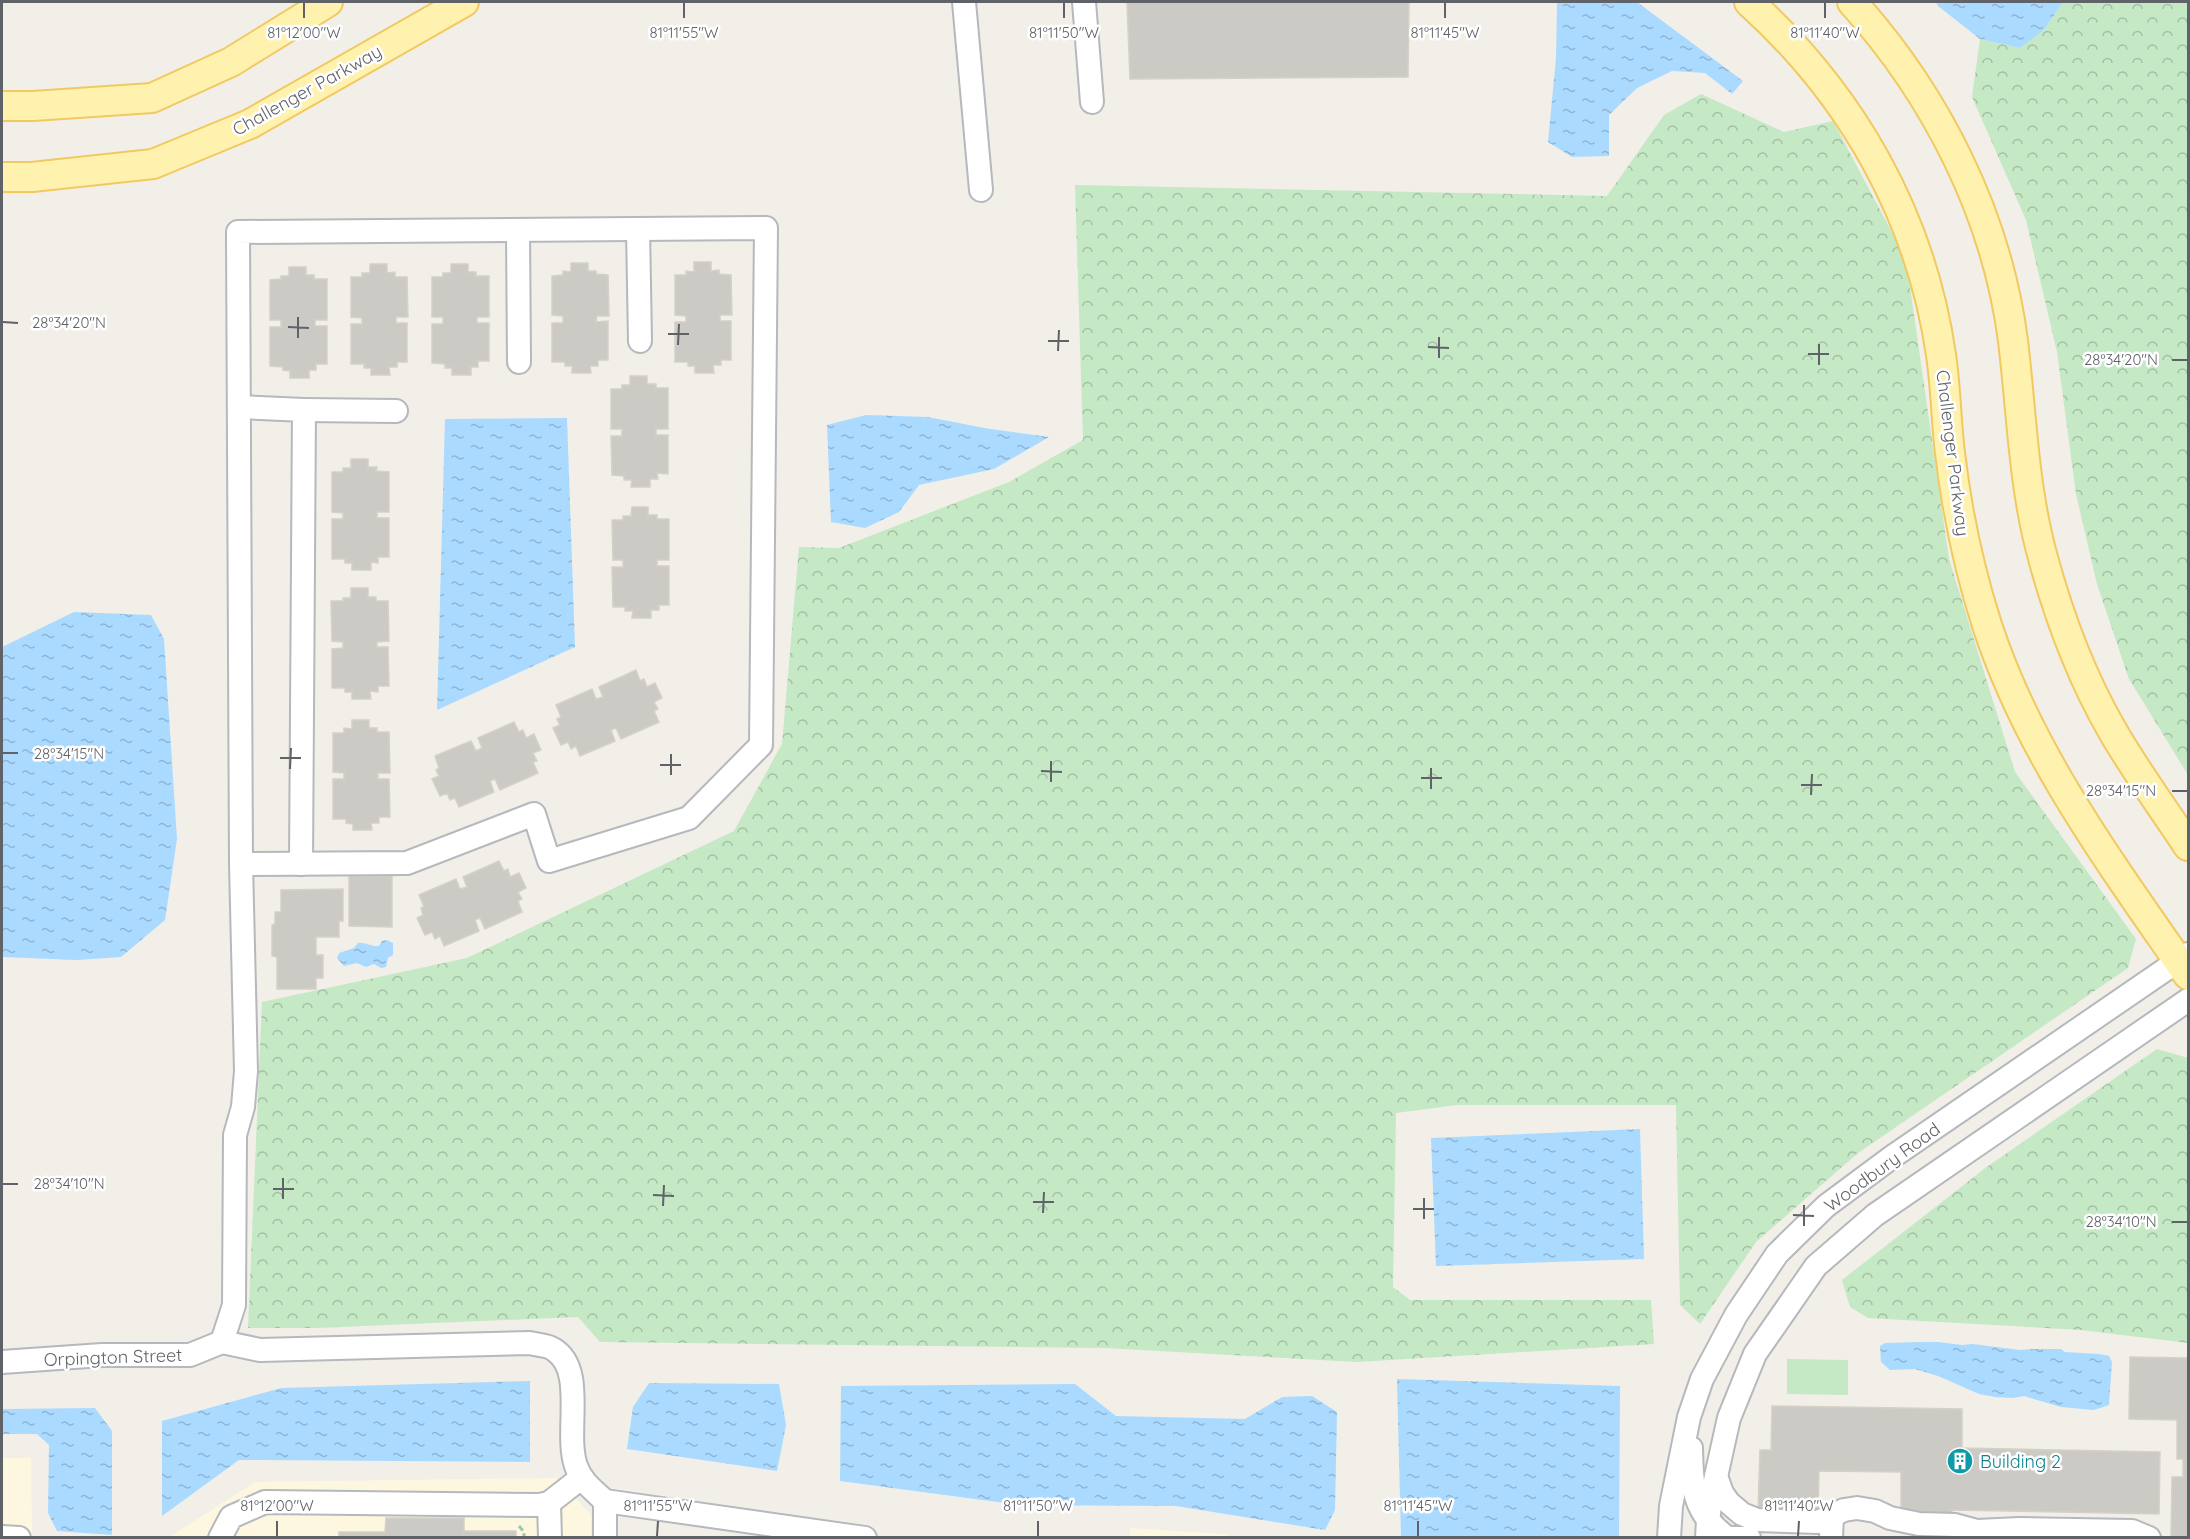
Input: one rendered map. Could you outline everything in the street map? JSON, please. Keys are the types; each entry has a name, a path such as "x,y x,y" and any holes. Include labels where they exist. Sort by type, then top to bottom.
{"main road":[{"path":"2,106 152,98 231,62 328,2"},
{"name":"Challenger Parkway","path":"2,177 32,177 153,164 250,124 464,2"},
{"name":"Challenger Parkway","path":"1749,2 1797,48 1837,97 1866,141 1897,201 1916,249 1931,300 1941,353 1949,451 1961,526 1972,573 1999,658 2020,708 2064,791 2185,963"},
{"path":"1852,2 1895,54 1925,99 1952,147 1979,210 1999,275 2010,325 2030,501 2042,556 2058,608 2079,663 2107,720 2188,846"}],"street":[{"path":"964,2 981,190"},
{"path":"1084,2 1092,102"},
{"path":"241,864 407,863 534,814 549,861 689,818 761,745 766,228 238,232 241,864 246,1071 243,1107 235,1135 234,1305 222,1342 260,1350 530,1343 552,1348 568,1362 572,1380 571,1446 575,1465 581,1478 605,1501 734,1528 865,1538"},
{"path":"638,229 640,341"},
{"path":"518,230 519,362"},
{"path":"239,407 396,411"},
{"path":"301,864 304,410"},
{"name":"Woodbury Road","path":"1669,1538 1671,1506 1689,1417 1702,1379 1736,1314 1777,1254 1826,1206 1892,1157 2185,963"},
{"name":"Woodbury Road","path":"1708,1529 1716,1476 1729,1418 1755,1354 1816,1266 1875,1215 2188,1000"},
{"name":"Orpington Street","path":"2,1362 102,1355 190,1354 222,1342"},
{"path":"1689,1417 1693,1487 1708,1529 1726,1537 1749,1538"},
{"path":"1716,1476 1722,1493 1729,1503 1742,1514 1756,1520 1818,1522 1832,1527 1844,1510 1857,1508 1875,1511 1890,1528 1919,1524 1955,1525 1971,1535 2019,1529 2132,1531 2149,1538"},
{"path":"220,1538 231,1517 265,1502 516,1505 549,1503 581,1478"},
{"path":"605,1501 605,1538"},
{"path":"549,1503 550,1538"},
{"path":"2,1537 19,1538"}],"shaded area":[{"path":"2,1458 31,1458 32,1537 2,1537"},
{"path":"557,1478 591,1515 591,1537 168,1538 255,1482"},
{"path":"1130,1528 1223,1534 1233,1537 1130,1537"}],"green space":[{"path":"2063,2 2188,2 2188,775 2129,679 2097,584 2076,494 2057,352 2026,220 1972,97 1980,39 2020,48 2044,30"},
{"path":"1701,94 1784,132 1833,121 1906,259 1949,559 2015,772 2136,939 2128,968 1858,1153 1756,1242 1700,1324 1680,1305 1676,1105 1457,1105 1396,1113 1393,1287 1410,1300 1651,1300 1654,1344 1357,1362 1105,1348 600,1342 578,1317 317,1328 248,1328 262,1002 467,958 734,831 782,744 799,547 839,548 1009,482 1083,440 1075,185 1607,196 1664,115"},
{"path":"2157,1049 2188,1058 2188,1343 2081,1330 1868,1318 1850,1307 1842,1280 1988,1166"},
{"path":"1787,1359 1848,1360 1848,1395 1787,1394"}],"water":[{"path":"1557,2 1637,2 1743,81 1732,94 1705,73 1672,71 1637,88 1609,115 1609,156 1572,157 1548,142 1556,58"},
{"path":"1936,2 2063,2 2044,30 2020,48 1980,39"},
{"path":"866,415 928,417 1049,437 994,469 919,485 899,512 865,528 831,522 827,425"},
{"path":"567,418 575,647 437,710 445,419"},
{"path":"74,612 151,615 164,639 177,839 165,920 121,957 77,960 2,957 2,647"},
{"path":"387,940 393,943 393,955 388,958 386,967 381,968 374,964 366,967 357,963 344,966 337,958 339,953 354,948 358,943 379,946 382,941"},
{"path":"1640,1129 1644,1259 1436,1266 1431,1138"},
{"path":"1938,1342 2020,1350 2061,1349 2065,1352 2109,1356 2112,1362 2109,1405 2094,1410 2061,1407 2024,1396 2013,1398 1979,1394 1938,1376 1915,1369 1890,1370 1881,1362 1880,1346 1885,1343"},
{"path":"1397,1379 1620,1386 1619,1537 1401,1537"},
{"path":"530,1381 530,1462 239,1460 162,1516 162,1421 281,1388"},
{"path":"649,1383 779,1384 786,1425 777,1471 627,1449 633,1407"},
{"path":"1075,1384 1116,1416 1245,1419 1282,1397 1312,1396 1337,1412 1335,1510 1325,1530 1176,1506 1019,1505 840,1481 841,1386"},
{"path":"95,1408 112,1431 112,1535 57,1531 48,1513 49,1445 37,1434 2,1434 2,1409"}],"building":[{"path":"1127,2 1409,2 1408,77 1130,79"},
{"path":"694,262 711,262 711,271 719,270 719,274 731,275 732,315 720,315 720,321 731,321 731,360 721,360 721,365 713,365 714,373 695,373 695,366 688,366 688,362 675,362 675,322 686,322 686,316 675,315 675,275 686,275 686,271 694,272"},
{"path":"571,263 588,263 588,271 608,275 609,316 597,316 596,322 608,321 608,360 598,360 598,366 590,366 591,373 572,373 572,366 565,366 565,362 552,362 552,323 563,323 563,316 552,315 552,276 563,275 563,271 571,272"},
{"path":"370,264 387,264 387,273 395,272 395,277 407,277 408,317 396,317 396,323 407,323 407,362 397,362 397,367 389,367 390,375 371,375 371,368 364,368 364,364 351,364 351,324 362,324 362,318 351,317 351,277 362,277 362,273 370,273"},
{"path":"451,264 468,264 468,272 476,272 476,276 489,276 489,317 477,317 477,323 489,323 489,361 478,361 478,367 471,367 471,375 452,375 452,368 445,368 445,364 432,363 432,324 443,324 443,317 432,317 432,277 443,277 443,273 451,273"},
{"path":"289,267 306,267 306,275 314,275 314,279 327,279 327,320 315,320 315,326 327,326 327,364 316,364 316,370 309,370 309,378 290,378 290,371 283,370 283,367 270,366 270,327 281,327 281,320 270,320 270,280 289,276"},
{"path":"630,376 647,376 647,384 656,384 656,388 668,388 668,429 656,429 656,435 668,435 668,474 657,473 658,479 650,479 650,487 631,487 632,480 624,480 624,476 612,475 611,436 622,436 622,429 611,429 611,389 622,389 622,385 630,385"},
{"path":"351,459 368,459 368,467 377,467 376,471 389,472 389,512 377,512 377,518 389,518 389,557 378,557 378,563 371,562 371,570 352,570 352,563 345,563 345,559 332,559 332,519 343,519 343,513 332,512 332,472 343,472 343,468 351,468"},
{"path":"632,507 648,507 648,515 657,515 657,519 669,519 669,560 657,560 657,566 669,566 669,605 659,605 659,610 651,610 651,618 632,618 633,611 625,611 625,607 613,607 612,567 623,567 623,560 613,560 612,520 623,520 623,516 631,516"},
{"path":"351,588 368,588 368,597 376,597 376,601 388,601 389,641 377,642 377,647 388,647 389,686 378,686 378,692 370,691 371,699 352,699 352,692 345,692 345,688 332,688 332,649 343,648 343,642 332,641 331,601 351,598"},
{"path":"636,670 640,681 644,679 647,687 655,683 662,698 654,702 658,709 654,711 659,722 621,739 616,728 611,730 615,741 580,756 576,746 571,749 568,742 561,745 553,728 560,725 557,719 561,717 556,705 592,689 596,699 603,697 599,687"},
{"path":"352,720 369,720 369,728 377,728 377,732 389,732 390,773 378,773 378,779 389,779 390,817 379,817 379,823 371,823 372,830 353,830 353,824 346,823 346,819 333,819 333,779 344,779 344,773 333,772 333,733 344,733 344,728 352,729"},
{"path":"514,722 519,732 523,730 526,738 534,734 541,750 533,753 537,761 533,762 538,773 500,790 495,779 490,781 494,792 459,807 455,798 450,800 447,793 440,796 432,779 439,776 435,756 471,741 476,751 482,748 478,738"},
{"path":"499,861 504,871 508,869 510,877 519,873 526,888 518,892 522,899 518,901 522,912 485,929 480,918 475,920 479,931 444,946 440,936 435,939 432,932 425,935 417,918 423,915 421,908 424,907 419,895 456,879 460,889 467,887 463,877"},
{"path":"349,876 392,876 392,927 349,926"},
{"path":"343,889 343,921 339,921 339,937 316,937 316,955 323,955 323,978 316,978 316,989 277,989 277,957 272,956 272,925 275,924 275,912 281,912 281,890"},
{"path":"2130,1357 2188,1358 2188,1537 2171,1537 2172,1477 2183,1477 2183,1459 2177,1459 2177,1420 2129,1419"},
{"name":"Building 2","path":"1772,1406 1962,1409 1962,1448 2160,1452 2159,1514 1952,1510 1952,1516 1901,1515 1901,1472 1819,1471 1818,1513 1758,1511 1760,1450 1771,1450"},
{"path":"386,1518 464,1518 464,1531 516,1531 516,1538 339,1538 339,1532 385,1532"}],"place":[{"name":"Building 2","path":"1960,1461"}]}
